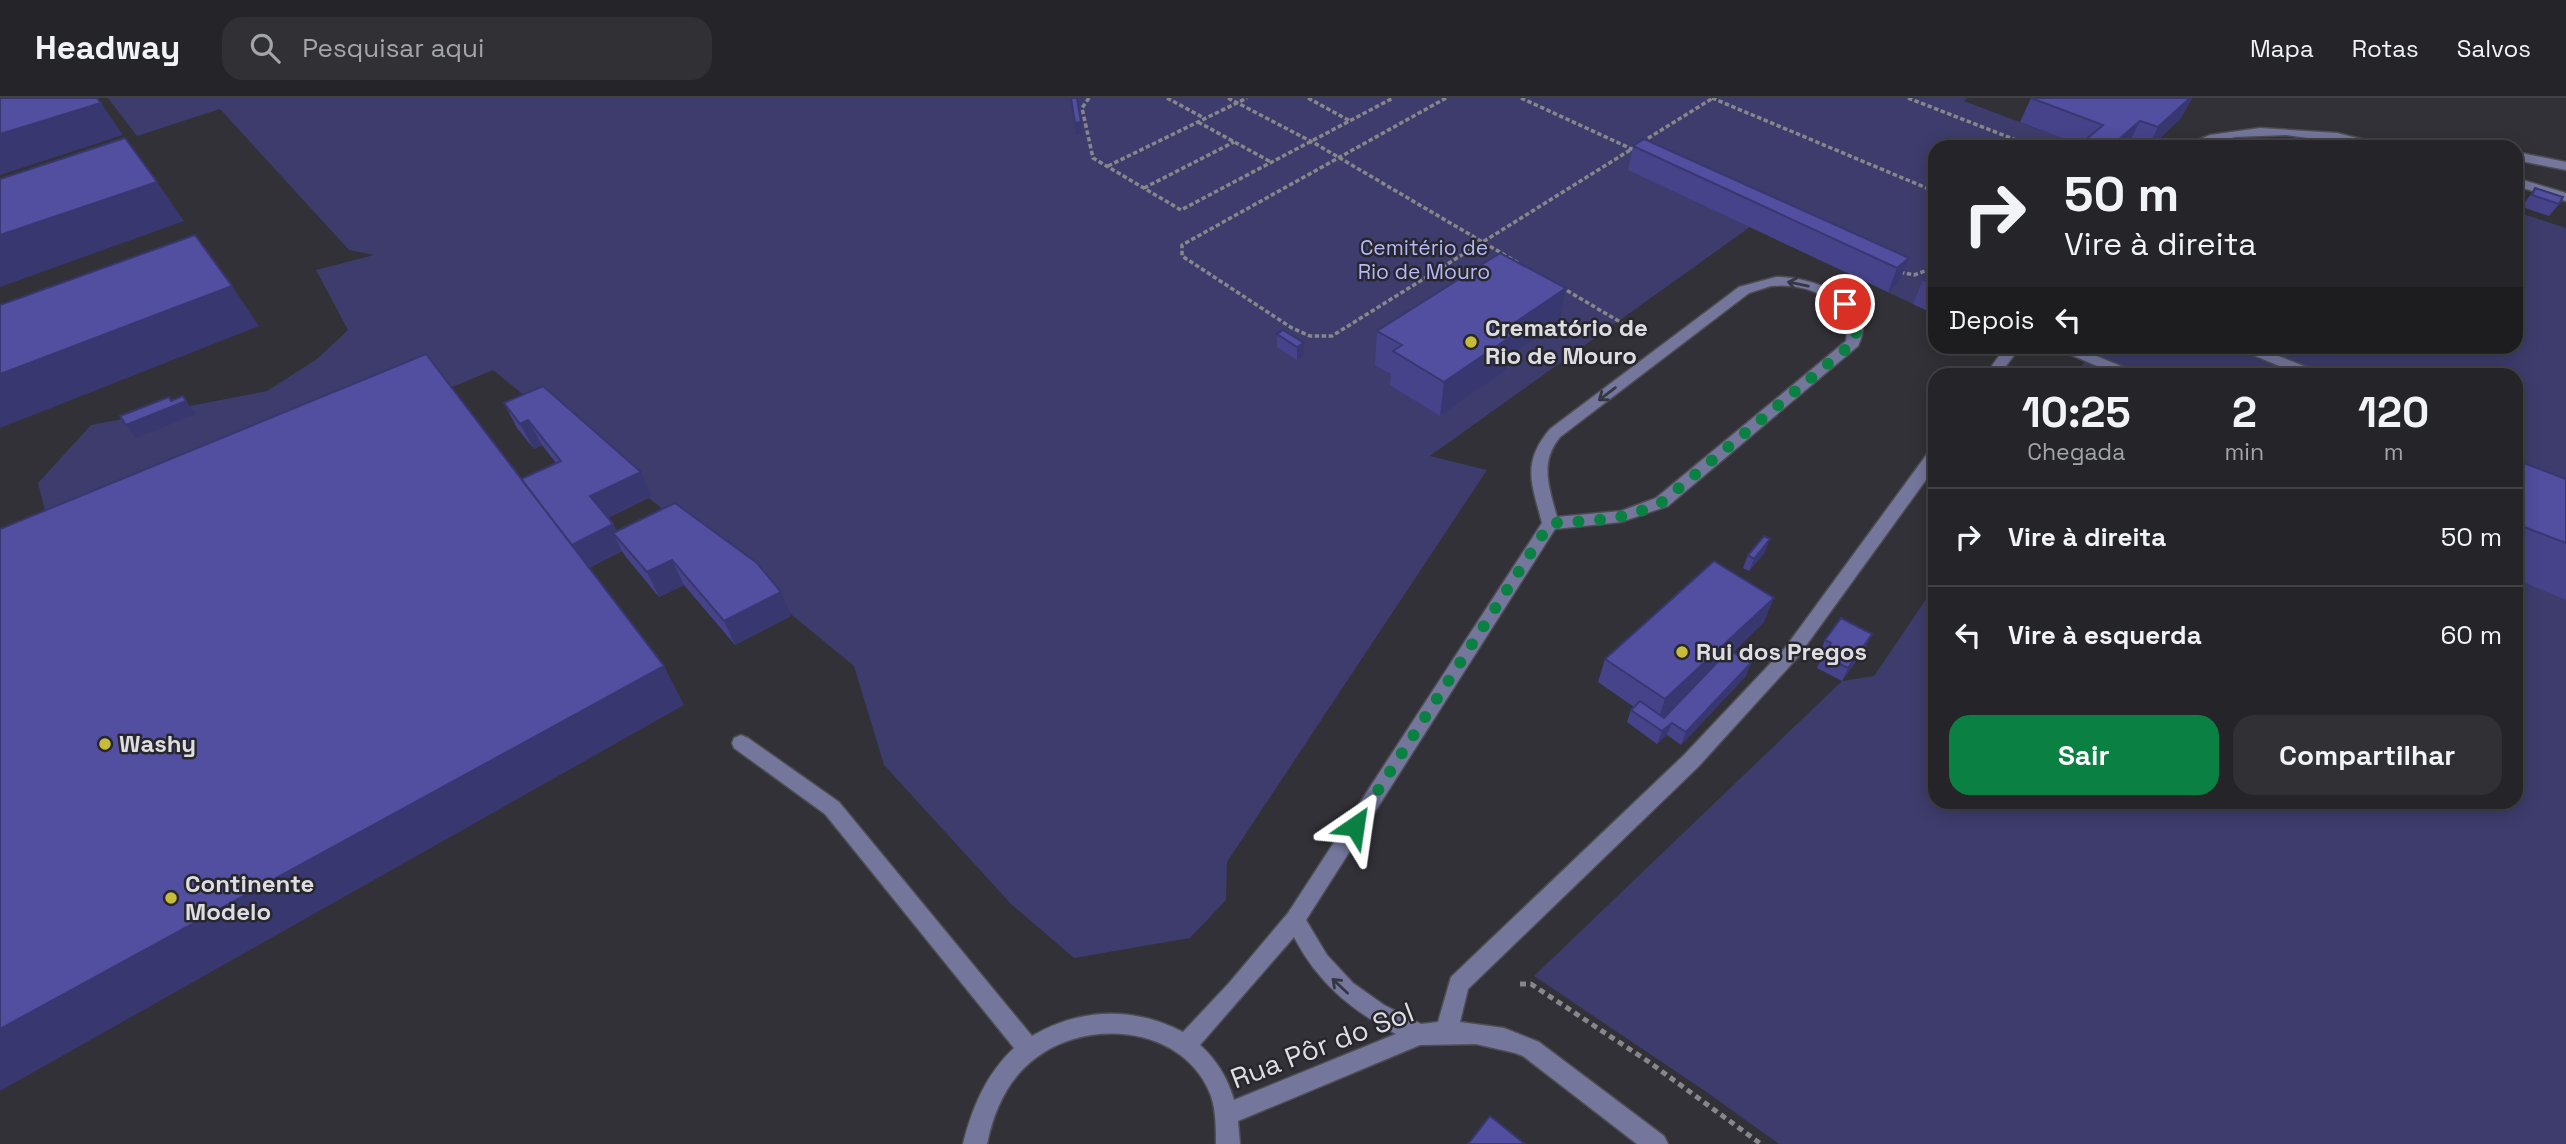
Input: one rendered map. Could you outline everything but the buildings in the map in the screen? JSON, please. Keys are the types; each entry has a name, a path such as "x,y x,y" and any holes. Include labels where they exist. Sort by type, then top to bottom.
{"street":[{"path":"2208,140 2229,133 2272,131 2318,134 2350,140"},
{"path":"2523,157 2566,166"},
{"path":"2523,184 2566,197"},
{"path":"1184,1047 1237,990 1295,920 1550,523 1537,463 1541,447 1555,433 1744,290 1761,283 1783,281 1822,291 1845,304 1856,317 1858,329 1853,343 1662,502 1640,513 1615,520 1550,523"},
{"path":"2077,354 2113,368"},
{"path":"2259,354 2296,368"},
{"path":"1447,1031 1459,984 1691,761 1791,653 1928,465"},
{"path":"741,743 832,808 1029,1049"},
{"path":"1295,920 1314,956 1333,980 1359,1003 1419,1035"},
{"path":"975,1144 981,1115 987,1103 1001,1079 1029,1049 1064,1030 1102,1022 1140,1024 1174,1038 1202,1061 1218,1086 1227,1114 1228,1144"},
{"name":"Rua Pôr do Sol","path":"1227,1114 1419,1035 1447,1031 1482,1033 1507,1038 1531,1049 1656,1144"}],"path":[{"path":"1090,98 1082,108 1091,154 1181,210 1393,98"},
{"path":"1167,98 1205,118"},
{"path":"1228,98 1311,142 1529,269"},
{"path":"1108,166 1247,98"},
{"path":"1308,98 1350,121"},
{"path":"1314,101 1319,98"},
{"path":"1446,98 1182,245 1182,256 1292,328 1321,337 1343,330 1712,98 1928,189"},
{"path":"1521,98 1644,155"},
{"path":"1908,98 2016,140"},
{"path":"1198,122 1272,162"},
{"path":"1144,188 1234,142"},
{"path":"1895,270 1914,275 1928,270"},
{"path":"1552,282 1666,349"},
{"path":"1459,984 1531,984 1649,1062 1760,1144"}],"green space":[{"name":"Cemitério de Rio de Mouro","path":"108,98 1967,98 1964,101 2067,140 1928,140 1928,311 1750,227 1430,456 1487,470 1227,862 1226,900 1190,938 1074,958 1011,904 884,765 854,666 493,370 0,577 47,519 38,483 91,425 267,391 317,359 348,330 316,270 374,255 349,250 220,109 137,136"},
{"path":"2523,214 2566,228 2566,1144 1779,1144 1534,976 1842,681 1874,676 1928,596 1928,809 2523,809 2523,368 2080,368 2090,354 2523,354"}],"place":[{"name":"Crematório de Rio de Mouro","path":"1471,342"},
{"name":"Rui dos Pregos","path":"1682,652"},
{"name":"Washy","path":"105,744"},
{"name":"Continente Modelo","path":"171,898"}],"route":[{"path":"1355,826 1550,523 1615,520 1640,513 1662,502 1853,343 1858,329 1856,317 1845,304"}]}
